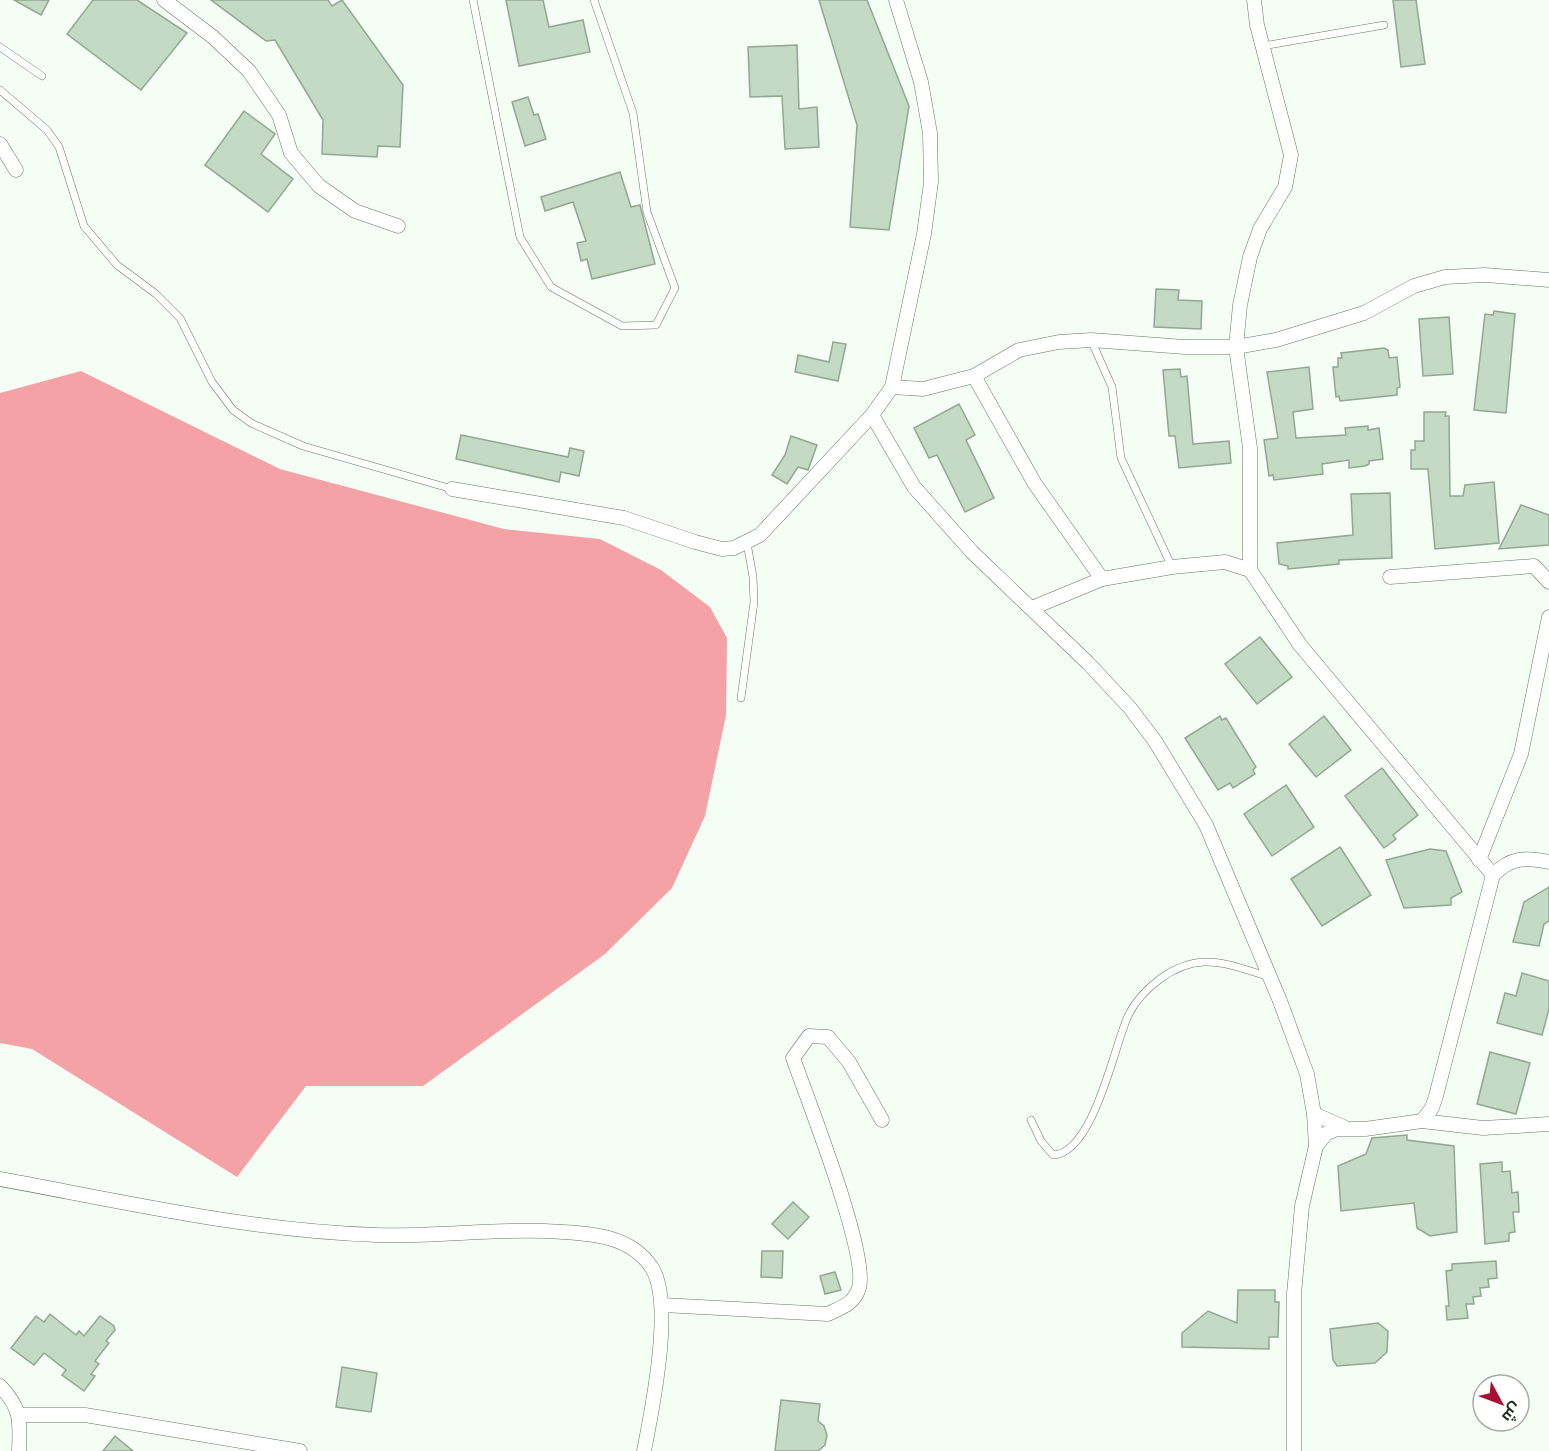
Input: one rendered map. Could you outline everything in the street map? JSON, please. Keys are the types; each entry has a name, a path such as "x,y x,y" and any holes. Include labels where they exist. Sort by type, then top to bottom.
{"street":[{"path":"164,0 213,37 249,71 279,115 291,153 319,186 355,211 398,226"},
{"path":"452,489 624,518 722,549 747,543 760,535 872,415 892,387 924,234 932,182 930,133 921,82 896,0"},
{"path":"1254,0 1263,46 1291,155 1285,187 1260,229 1250,257 1240,305 1236,346 1250,448 1250,570 1300,645 1493,875"},
{"path":"0,144 16,170"},
{"path":"892,387 923,389 974,376 1019,351 1059,342 1091,340 1185,347 1236,346 1276,340 1320,329 1364,313 1414,286 1445,278 1485,275 1549,280"},
{"path":"974,376 1035,484 1102,579"},
{"path":"872,415 914,487 972,552 1032,608 1130,708 1178,777 1206,825 1270,977 1297,1044 1314,1114 1316,1146 1302,1206 1294,1294 1294,1451"},
{"path":"1032,608 1102,579 1172,567 1225,562 1250,570"},
{"path":"1390,577 1534,566 1549,582"},
{"path":"1479,860 1521,754 1549,617"},
{"path":"1422,1121 1432,1108 1436,1096 1493,875 1503,865 1521,858 1549,862"},
{"path":"663,1305 828,1314 852,1302 859,1287 859,1268 851,1234 824,1138 793,1058 809,1036 828,1037 849,1062 882,1120"},
{"path":"1314,1114 1346,1128"},
{"path":"1316,1146 1330,1131 1346,1128 1377,1128 1422,1121 1483,1128 1549,1124"},
{"path":"0,1179 208,1218 289,1228 377,1235 464,1234 519,1230 598,1234 637,1251 653,1269 663,1305 659,1350 644,1451"},
{"path":"0,1386 21,1415 19,1451"},
{"path":"21,1415 85,1415 300,1451"}],"lane":[{"path":"473,0 520,237 551,287 622,326 656,325 675,288 647,212 633,113 594,0"},
{"path":"1263,46 1384,25"},
{"path":"0,47 42,76"},
{"path":"0,90 47,130 59,147 84,226 117,266 156,294 180,318 212,382 233,410 251,423 303,447 452,489"},
{"path":"1091,340 1112,387 1121,458 1172,567"},
{"path":"741,698 754,602 753,577 747,543"},
{"path":"1031,1120 1047,1150 1053,1155 1067,1151 1094,1113 1129,1013 1167,975 1180,968 1209,962 1270,977"}],"shaded area":[{"path":"81,371 280,469 504,529 600,539 661,570 710,607 727,638 726,715 705,816 672,888 605,954 423,1086 306,1086 237,1177 32,1049 0,1043 0,393"}],"building":[{"path":"14,0 49,0 41,15"},
{"path":"93,0 137,0 187,33 141,90 67,34"},
{"path":"211,0 328,0 332,6 342,0 403,85 400,147 378,146 377,157 322,154 323,120 275,40 266,41"},
{"path":"506,0 543,0 549,27 583,20 590,52 519,66"},
{"path":"819,0 867,0 909,106 889,230 850,227 857,125"},
{"path":"1393,0 1416,0 1425,64 1401,67"},
{"path":"797,45 799,109 817,107 819,147 785,149 782,96 750,97 748,47"},
{"path":"528,97 534,115 538,114 546,139 525,146 512,102"},
{"path":"244,111 275,134 261,154 293,179 268,212 205,165"},
{"path":"620,172 631,207 640,205 655,264 592,279 587,259 581,261 577,243 586,241 573,202 545,211 541,197"},
{"path":"1156,289 1179,290 1178,300 1202,301 1201,329 1154,327"},
{"path":"1494,311 1515,314 1506,413 1474,410 1485,314 1493,315"},
{"path":"1449,317 1453,374 1423,376 1419,319"},
{"path":"833,342 846,344 838,381 795,372 798,355 829,362"},
{"path":"1384,348 1388,350 1389,358 1397,357 1400,387 1397,388 1397,395 1340,401 1339,396 1336,397 1333,367 1338,367 1338,358 1342,358 1341,353"},
{"path":"1309,367 1313,409 1293,412 1296,438 1346,435 1345,428 1368,426 1368,430 1379,428 1383,459 1369,461 1369,464 1365,466 1349,468 1349,460 1322,464 1323,474 1274,480 1273,475 1269,476 1264,440 1278,438 1267,372"},
{"path":"1180,369 1181,377 1187,376 1193,444 1229,441 1231,463 1179,468 1175,436 1169,436 1163,370"},
{"path":"959,404 975,435 966,440 994,498 965,512 937,455 929,458 914,428"},
{"path":"1424,412 1446,412 1445,416 1449,416 1450,496 1463,496 1465,485 1494,482 1499,543 1435,549 1428,469 1411,469 1411,450 1415,450 1415,441 1424,441"},
{"path":"461,435 568,457 570,448 584,451 579,476 561,472 559,482 456,459"},
{"path":"791,436 817,445 808,470 798,467 787,484 772,475 785,455"},
{"path":"1390,493 1392,558 1339,560 1339,564 1288,569 1288,566 1279,564 1277,543 1353,535 1351,494"},
{"path":"1521,505 1549,515 1549,545 1499,549"},
{"path":"1260,637 1292,677 1257,704 1225,664"},
{"path":"1220,716 1222,720 1226,718 1256,767 1253,770 1255,774 1233,788 1230,783 1218,790 1185,738"},
{"path":"1324,716 1351,750 1316,777 1289,744"},
{"path":"1382,768 1418,815 1393,835 1396,839 1384,848 1345,796"},
{"path":"1286,785 1314,827 1272,856 1244,814"},
{"path":"1340,847 1371,895 1322,926 1291,879"},
{"path":"1430,849 1446,851 1462,892 1451,898 1451,905 1404,908 1386,860"},
{"path":"1549,887 1549,921 1544,924 1539,946 1513,942 1524,902"},
{"path":"1522,973 1549,981 1549,1009 1542,1035 1497,1023 1505,993 1516,996"},
{"path":"1490,1052 1530,1063 1516,1114 1477,1104"},
{"path":"1407,1135 1407,1140 1454,1146 1457,1232 1430,1236 1417,1228 1414,1203 1341,1211 1338,1166 1366,1154 1372,1138"},
{"path":"1502,1162 1502,1172 1510,1171 1512,1193 1518,1192 1519,1212 1513,1212 1515,1232 1509,1233 1509,1241 1485,1244 1480,1164"},
{"path":"793,1202 809,1217 788,1239 772,1224"},
{"path":"762,1251 783,1251 782,1278 761,1277"},
{"path":"1496,1261 1497,1278 1488,1279 1489,1287 1480,1288 1481,1296 1473,1297 1474,1304 1466,1304 1468,1318 1447,1320 1446,1306 1449,1306 1446,1271 1452,1270 1452,1264"},
{"path":"835,1272 841,1290 825,1294 820,1276"},
{"path":"1238,1290 1275,1290 1275,1302 1279,1302 1278,1337 1269,1337 1269,1349 1182,1347 1182,1333 1208,1311 1237,1323"},
{"path":"50,1314 76,1335 79,1331 84,1336 100,1316 114,1326 115,1330 106,1341 109,1343 95,1361 99,1364 91,1374 95,1376 84,1391 62,1375 66,1370 44,1353 34,1365 11,1348 36,1316 44,1322"},
{"path":"1378,1323 1388,1331 1387,1352 1375,1363 1337,1366 1333,1360 1330,1329"},
{"path":"342,1367 377,1373 371,1412 336,1407"},
{"path":"781,1400 820,1404 818,1421 824,1426 827,1435 825,1445 818,1451 775,1451"},
{"path":"115,1436 133,1451 103,1451"}]}
